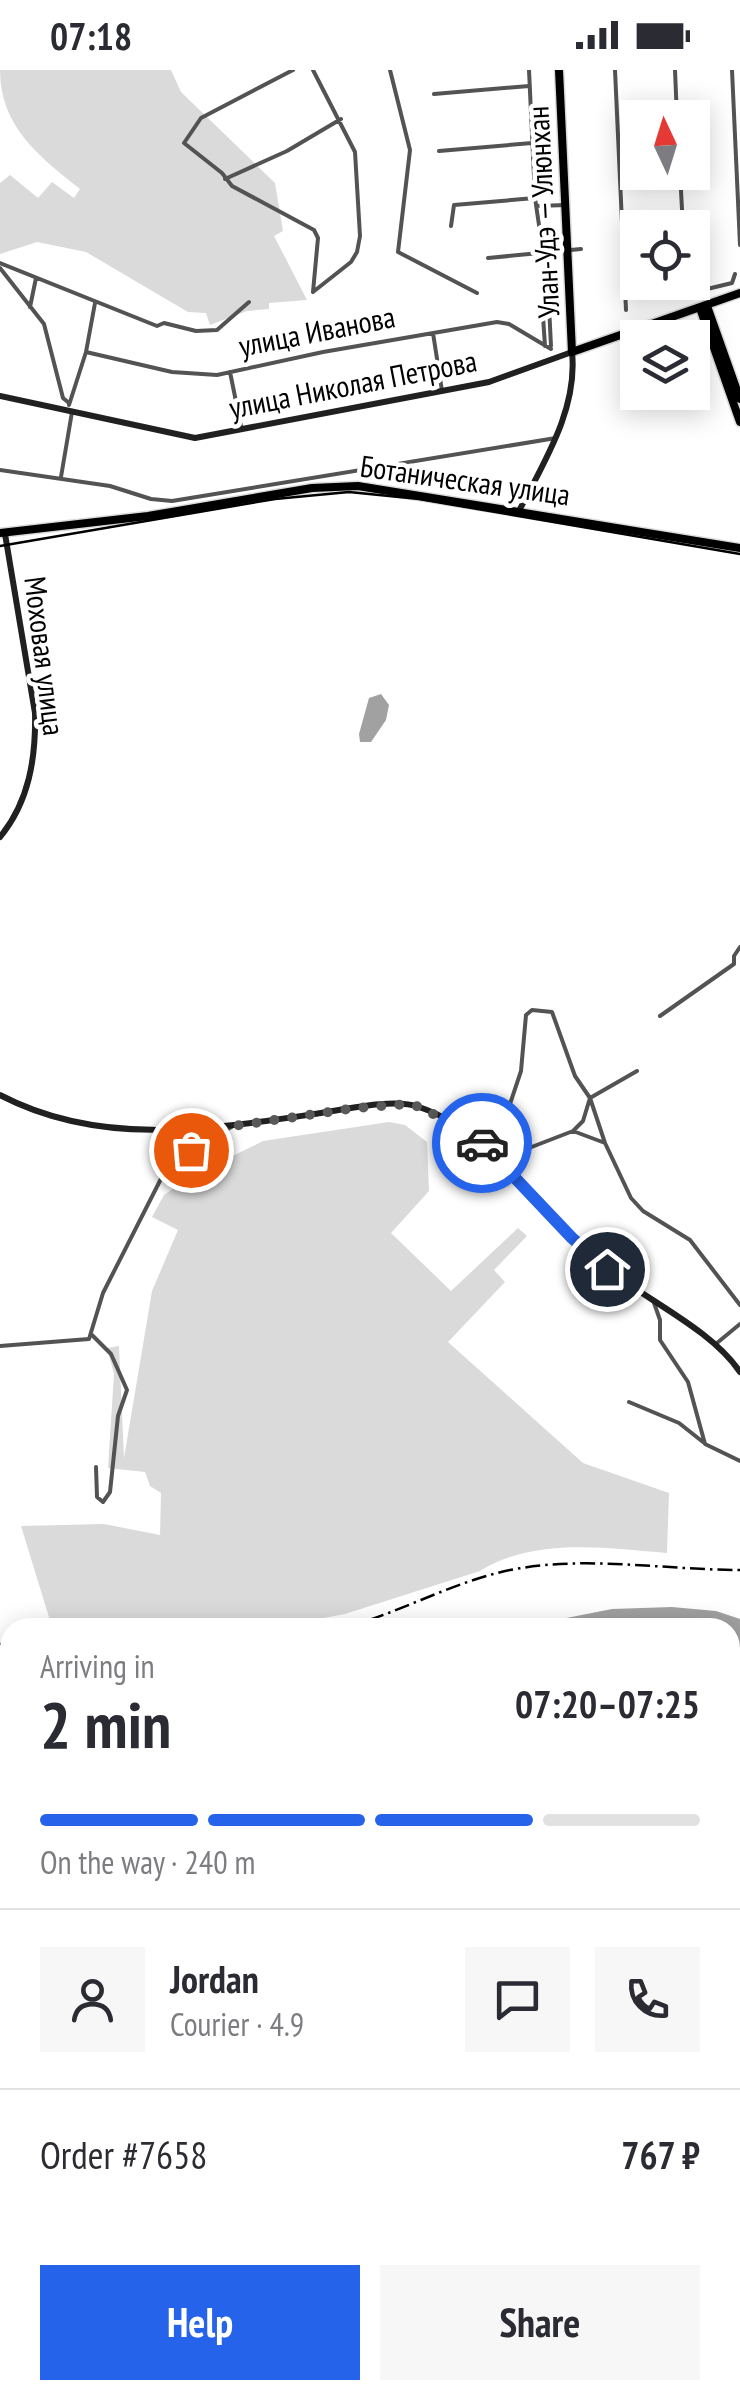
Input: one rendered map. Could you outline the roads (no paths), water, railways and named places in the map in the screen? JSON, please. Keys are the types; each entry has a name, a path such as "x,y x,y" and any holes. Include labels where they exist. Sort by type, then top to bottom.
{"main road":[{"name":"Улан-Удэ — Улюнхан","path":"559,70 572,352"},
{"name":"улица Николая Петрова","path":"0,396 190,438 489,382 740,294"},
{"path":"703,307 740,398"},
{"path":"703,307 740,422"},
{"path":"519,511 556,438 573,380 572,352"},
{"name":"Ботаническая улица","path":"2,534 148,516 331,486 368,486 740,548"},
{"name":"Моховая улица","path":"0,837 24,798 36,739 35,714 2,534"},
{"path":"0,1095 34,1112 68,1122 106,1129 166,1131 234,1126 356,1108 409,1104 423,1108 474,1136 572,1238 607,1269 716,1345 740,1372"}],"street":[{"path":"293,70 201,118 185,145 248,197 314,230 318,238 312,292 351,262 360,244 356,152 313,70"},
{"path":"390,70 410,150 398,252 477,292"},
{"path":"529,70 535,198 548,286 548,348"},
{"path":"615,70 626,310"},
{"path":"675,70 677,100"},
{"path":"732,70 740,245"},
{"path":"434,94 530,86"},
{"path":"224,179 287,151 340,119"},
{"path":"439,151 532,143"},
{"path":"451,226 454,205 535,198"},
{"path":"536,206 566,205"},
{"path":"488,258 581,249"},
{"path":"0,266 157,326 166,323 204,332 220,328 249,302"},
{"path":"0,266 44,324 69,409"},
{"path":"710,288 732,283 735,274"},
{"path":"30,307 36,278"},
{"path":"548,286 544,288 542,302 553,359"},
{"path":"61,477 69,409 95,303"},
{"name":"улица Иванова","path":"86,352 203,376 501,322 548,348"},
{"path":"434,333 442,392"},
{"path":"230,372 242,429"},
{"path":"0,470 61,477 172,501 556,438"},
{"path":"660,1016 734,964 740,946"},
{"path":"474,1136 505,1119 520,1071 524,1018 532,1010 546,1009 556,1017 575,1076 590,1098 605,1144 631,1198 643,1211 690,1240 740,1306"},
{"path":"488,1148 524,1148 573,1131 583,1121 590,1098 637,1072"},
{"path":"169,1163 234,1126"},
{"path":"0,1346 83,1342 91,1337 103,1293 169,1163 166,1131"},
{"path":"573,1131 605,1144"},
{"path":"652,1298 660,1320 660,1340 688,1382 705,1444"},
{"path":"716,1345 740,1324"},
{"path":"91,1337 112,1354 127,1390 118,1416 112,1479 104,1502 98,1499 96,1467"},
{"path":"629,1402 679,1422 705,1444 740,1462"}],"tram line":[{"path":"0,546 275,499 349,492 419,499 740,554"}],"railway":[{"path":"373,1618 467,1582 539,1566 596,1563 740,1570"}]}
